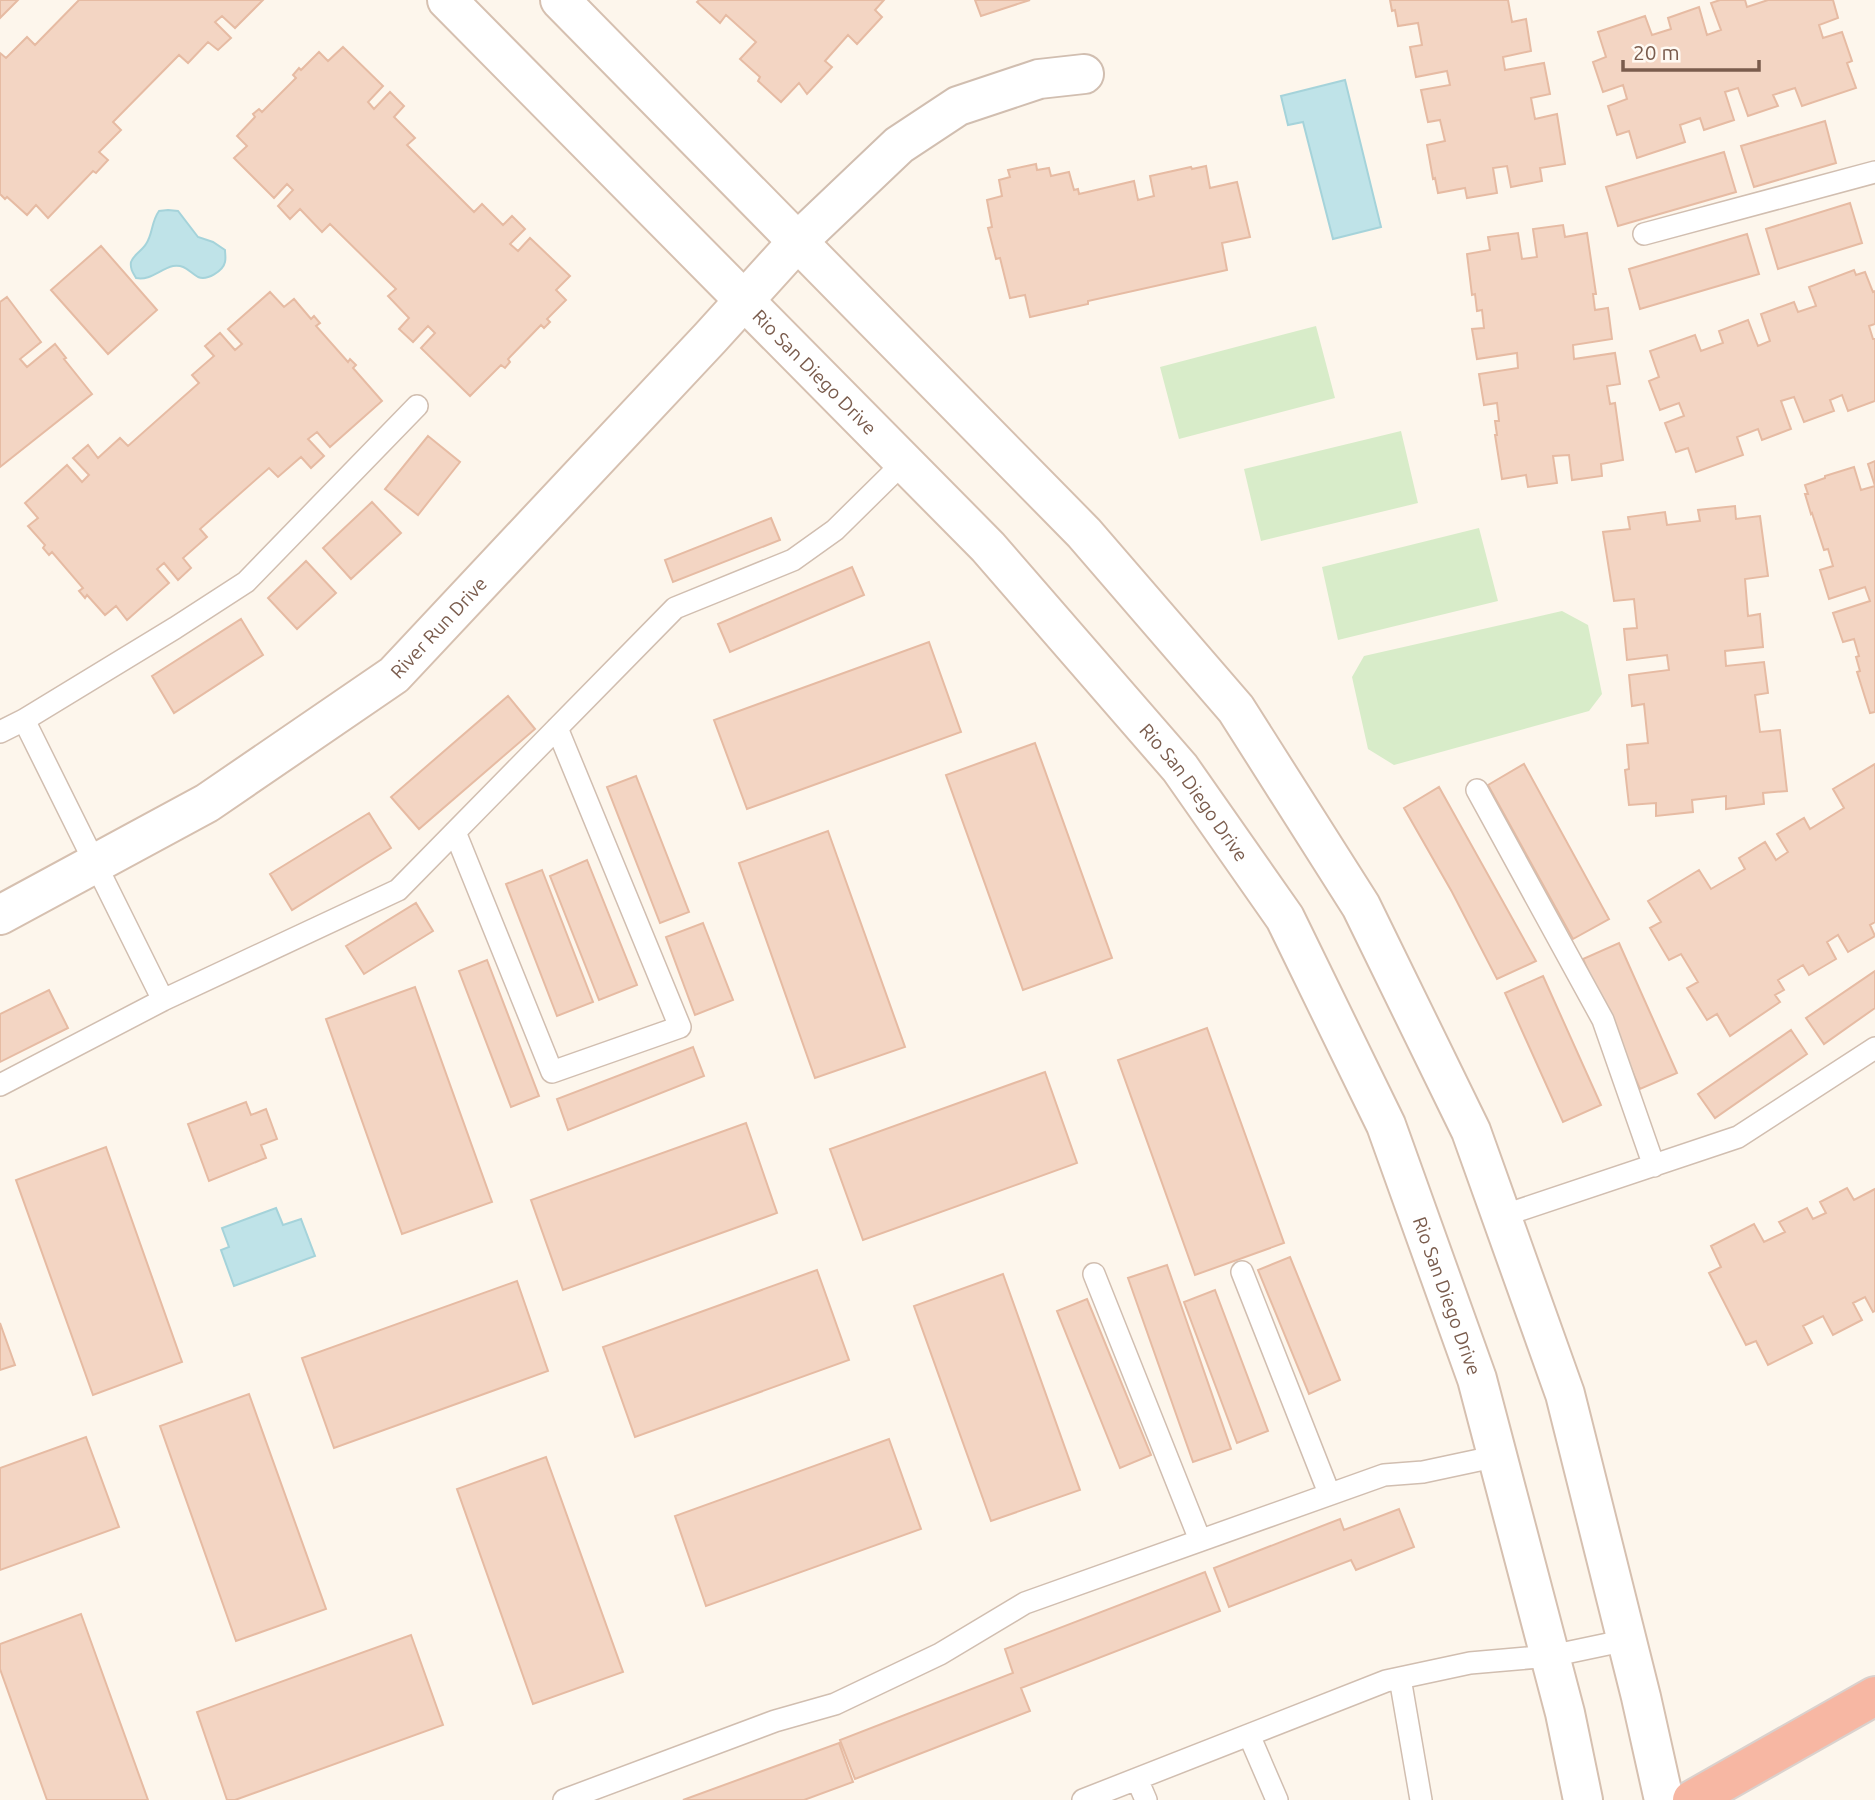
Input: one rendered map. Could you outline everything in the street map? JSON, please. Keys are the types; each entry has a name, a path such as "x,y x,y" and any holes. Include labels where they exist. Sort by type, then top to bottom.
{"highway":[{"path":"1692,1800 1875,1696"}],"main road":[{"name":"Rio San Diego Drive","path":"447,0 988,547 1180,768 1285,918 1386,1125 1477,1379 1551,1656 1572,1740 1583,1800"},
{"path":"560,0 1084,533 1236,709 1361,905 1471,1131 1565,1394 1650,1732 1664,1800"},
{"name":"River Run Drive","path":"0,915 207,803 394,675 798,241 900,145 958,106 1039,79 1084,75"}],"lane":[{"path":"1644,234 1875,172"},
{"path":"0,732 175,628 246,582 417,406"},
{"path":"0,1085 163,1000 398,890 675,608 793,560 835,530 904,462"},
{"path":"24,720 163,1000"},
{"path":"455,832 552,1072 680,1027 557,728"},
{"path":"1477,790 1603,1020 1654,1166"},
{"path":"1502,1216 1738,1138 1875,1048"},
{"path":"1241,1272 1329,1493"},
{"path":"1094,1274 1200,1540"},
{"path":"564,1800 775,1721 835,1704 940,1654 1025,1603 1384,1475 1423,1472 1498,1456"},
{"path":"1083,1800 1386,1681 1470,1663 1551,1656 1627,1640"},
{"path":"1400,1678 1421,1800"},
{"path":"1249,1735 1277,1800"},
{"path":"1136,1779 1146,1800"}],"green space":[{"path":"1316,326 1335,398 1179,439 1160,367"},
{"path":"1401,431 1418,503 1261,541 1244,469"},
{"path":"1479,528 1498,601 1338,640 1322,567"},
{"path":"1562,611 1588,625 1602,694 1589,711 1394,765 1368,749 1352,677 1364,656"}],"water":[{"path":"1345,80 1381,227 1333,239 1303,122 1288,125 1281,96"},
{"path":"159,211 178,211 198,237 225,250 225,262 218,272 202,278 184,267 173,266 146,278 136,278 131,262 148,240"},
{"path":"276,1208 283,1225 301,1219 315,1256 234,1286 221,1250 229,1247 222,1228"}],"building":[{"path":"0,0 18,0 0,18"},
{"path":"79,0 263,0 235,28 222,16 215,22 231,38 218,50 208,42 188,63 179,55 113,122 121,130 99,152 108,160 96,173 93,171 48,218 36,205 27,215 0,194 0,53 6,58 27,37 35,45"},
{"path":"884,0 875,10 882,17 857,44 848,35 825,61 832,67 807,94 799,83 781,102 758,81 760,77 740,59 756,42 726,15 720,23 697,2"},
{"path":"975,0 1030,0 981,16"},
{"path":"1390,0 1508,0 1512,22 1526,19 1531,51 1503,57 1505,70 1544,63 1550,94 1531,98 1535,119 1557,114 1565,164 1540,168 1542,181 1511,187 1507,166 1493,168 1497,193 1467,198 1465,188 1438,193 1427,145 1445,141 1440,120 1428,122 1421,90 1450,85 1447,71 1416,77 1410,47 1422,45 1418,23 1398,26"},
{"path":"1720,0 1745,0 1747,7 1768,0 1833,0 1838,18 1819,25 1823,38 1842,32 1852,61 1847,63 1856,88 1802,106 1795,88 1773,95 1778,106 1748,116 1738,88 1725,92 1734,120 1704,130 1700,118 1680,125 1685,142 1637,158 1629,131 1617,135 1608,106 1627,99 1623,85 1603,92 1593,62 1606,57 1598,32 1645,16 1652,35 1671,29 1668,18 1699,7 1707,35 1721,30 1711,3"},
{"path":"343,47 383,86 368,102 374,109 390,92 404,106 394,117 415,138 407,145 474,212 482,204 503,225 512,216 525,229 510,244 518,251 530,238 570,276 556,290 566,300 547,319 550,322 544,328 541,325 508,359 510,362 505,368 501,365 470,396 421,348 435,333 428,326 413,342 399,329 409,318 388,296 396,289 330,224 322,232 300,209 290,219 278,206 293,190 287,184 274,198 234,158 247,146 237,136 255,117 253,114 259,109 262,112 296,78 293,75 299,68 301,70 319,52 328,61"},
{"path":"1825,121 1836,163 1754,187 1741,146"},
{"path":"1724,152 1736,192 1618,226 1606,187"},
{"path":"1036,164 1037,170 1049,168 1051,176 1069,172 1074,190 1078,189 1079,194 1134,181 1138,200 1154,196 1150,176 1206,166 1210,188 1237,182 1250,237 1222,243 1227,270 1088,301 1088,304 1030,317 1025,295 1010,298 1000,258 996,259 988,228 992,227 987,200 1002,196 999,180 1010,177 1008,170"},
{"path":"1850,203 1862,243 1778,269 1766,229"},
{"path":"1563,225 1565,237 1587,233 1596,294 1593,294 1595,310 1608,308 1612,339 1573,345 1574,359 1615,353 1620,384 1607,386 1610,404 1615,403 1623,460 1601,464 1602,476 1572,480 1569,455 1553,456 1557,483 1528,487 1526,475 1502,479 1495,435 1495,421 1499,421 1497,403 1484,405 1479,374 1518,368 1517,353 1477,359 1472,329 1484,328 1482,310 1477,311 1475,294 1472,295 1467,254 1490,250 1488,237 1518,233 1522,259 1537,257 1533,229"},
{"path":"1747,234 1759,274 1640,309 1629,269"},
{"path":"101,246 157,310 108,354 51,290"},
{"path":"1854,270 1856,275 1865,272 1873,292 1875,291 1875,324 1869,326 1875,339 1875,401 1848,411 1842,395 1830,400 1834,411 1804,422 1794,397 1781,401 1791,429 1762,440 1758,429 1737,437 1743,455 1696,472 1688,448 1676,452 1665,423 1684,416 1679,403 1660,410 1649,381 1659,377 1650,351 1695,335 1701,351 1723,343 1719,331 1748,320 1758,346 1770,341 1761,314 1794,302 1798,312 1816,306 1809,287"},
{"path":"270,292 284,307 294,299 311,319 314,316 320,323 316,326 348,362 350,359 356,365 353,368 382,401 330,447 317,432 308,439 324,456 311,468 301,457 278,477 269,468 200,529 207,537 183,558 191,568 178,580 164,563 157,569 169,583 127,620 116,606 105,615 87,595 85,598 79,591 83,588 52,552 49,555 43,548 45,545 28,526 38,518 25,503 67,465 82,482 89,475 73,458 88,445 98,458 120,438 128,446 199,383 192,375 214,356 205,346 220,333 235,350 242,344 228,329"},
{"path":"7,297 41,342 20,359 27,367 55,344 92,394 0,467 0,302"},
{"path":"428,436 460,462 418,515 385,489"},
{"path":"1875,461 1875,486 1868,464"},
{"path":"1854,467 1861,490 1875,486 1875,712 1870,713 1857,672 1860,671 1856,657 1859,656 1854,639 1843,642 1833,613 1870,601 1865,587 1829,599 1820,570 1833,566 1811,514 1805,485"},
{"path":"372,502 401,533 351,579 323,548"},
{"path":"1735,506 1736,519 1760,516 1768,576 1745,579 1748,616 1760,614 1763,647 1725,651 1726,666 1764,662 1768,693 1755,695 1760,732 1780,730 1787,791 1763,793 1764,804 1726,809 1726,796 1692,800 1693,812 1656,816 1656,803 1629,805 1625,770 1629,769 1627,745 1648,743 1644,704 1632,706 1629,675 1669,670 1667,655 1627,660 1624,629 1637,628 1634,599 1614,601 1603,532 1630,529 1628,517 1665,512 1667,525 1700,521 1698,510"},
{"path":"771,518 780,540 673,582 665,560"},
{"path":"306,561 336,593 297,629 268,598"},
{"path":"852,567 864,595 730,652 718,624"},
{"path":"241,619 263,655 174,713 152,676"},
{"path":"929,642 961,732 747,809 714,720"},
{"path":"508,696 535,729 419,829 391,797"},
{"path":"1035,743 1112,958 1023,990 946,775"},
{"path":"1524,764 1609,919 1573,939 1488,785"},
{"path":"1875,764 1875,922 1870,925 1875,936 1848,952 1838,935 1827,942 1836,959 1809,975 1803,965 1778,980 1784,990 1775,995 1780,1002 1730,1036 1717,1014 1707,1020 1687,988 1698,982 1681,954 1669,960 1650,928 1661,922 1648,901 1699,870 1711,889 1745,869 1739,858 1765,842 1776,860 1788,852 1777,834 1804,818 1810,829 1844,808 1833,789"},
{"path":"636,776 689,912 660,923 607,787"},
{"path":"1439,787 1536,961 1497,979 1404,808"},
{"path":"369,813 391,848 292,910 270,874"},
{"path":"828,831 905,1047 815,1078 739,863"},
{"path":"587,860 637,985 599,1000 550,876"},
{"path":"542,870 593,1002 557,1016 506,884"},
{"path":"416,903 433,931 364,974 346,946"},
{"path":"703,923 733,1000 695,1015 666,937"},
{"path":"1619,943 1677,1073 1640,1089 1583,959"},
{"path":"487,960 539,1096 511,1107 459,971"},
{"path":"1875,971 1875,1008 1824,1044 1806,1018"},
{"path":"1543,976 1601,1105 1563,1122 1505,993"},
{"path":"415,987 492,1202 402,1234 326,1019"},
{"path":"49,990 68,1028 0,1062 0,1014"},
{"path":"1207,1028 1284,1243 1195,1275 1118,1060"},
{"path":"1791,1030 1807,1054 1715,1118 1698,1094"},
{"path":"693,1047 704,1076 568,1130 557,1099"},
{"path":"1045,1072 1077,1163 863,1240 830,1149"},
{"path":"246,1102 251,1115 266,1109 277,1139 261,1145 266,1158 209,1181 188,1124"},
{"path":"746,1123 777,1213 563,1290 531,1200"},
{"path":"106,1147 182,1362 93,1395 16,1180"},
{"path":"1847,1188 1854,1200 1875,1189 1875,1311 1873,1312 1865,1297 1853,1303 1862,1320 1833,1335 1823,1316 1803,1326 1812,1343 1768,1365 1756,1341 1746,1345 1709,1273 1721,1267 1711,1246 1754,1224 1764,1242 1785,1232 1779,1222 1807,1208 1813,1219 1826,1213 1820,1202"},
{"path":"1290,1257 1340,1380 1309,1394 1258,1270"},
{"path":"1167,1265 1231,1449 1193,1462 1128,1278"},
{"path":"817,1270 849,1360 635,1437 603,1347"},
{"path":"1003,1274 1080,1490 991,1521 914,1306"},
{"path":"517,1281 548,1371 334,1448 302,1358"},
{"path":"1215,1290 1268,1431 1237,1443 1184,1302"},
{"path":"1087,1299 1151,1455 1120,1468 1057,1311"},
{"path":"0,1323 15,1365 0,1370"},
{"path":"249,1394 326,1609 236,1641 160,1426"},
{"path":"86,1437 119,1527 0,1570 0,1468"},
{"path":"889,1439 921,1529 706,1606 675,1516"},
{"path":"546,1457 623,1672 533,1704 457,1489"},
{"path":"1399,1509 1414,1547 1356,1570 1351,1560 1229,1607 1214,1568 1340,1519 1344,1530"},
{"path":"1205,1572 1220,1611 1021,1688 1030,1711 855,1779 840,1740 1013,1673 1005,1649"},
{"path":"81,1614 148,1800 47,1800 0,1669 0,1644"},
{"path":"411,1635 443,1725 235,1800 227,1800 197,1712"},
{"path":"839,1743 853,1782 804,1800 683,1800"}]}
